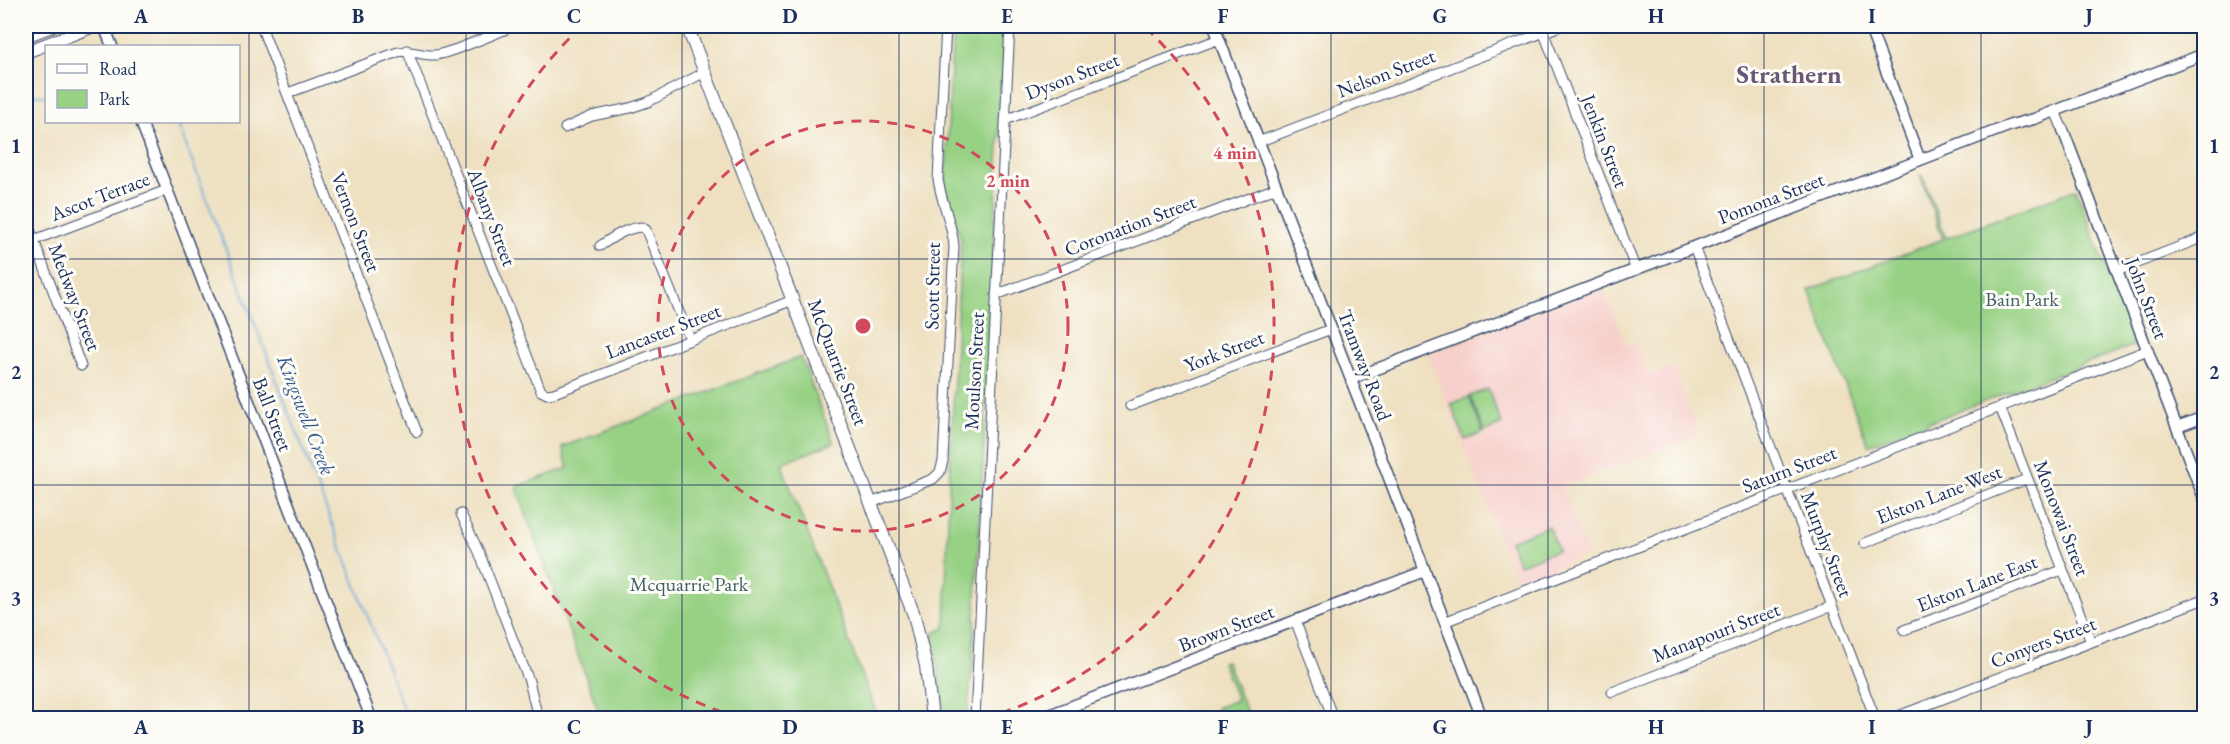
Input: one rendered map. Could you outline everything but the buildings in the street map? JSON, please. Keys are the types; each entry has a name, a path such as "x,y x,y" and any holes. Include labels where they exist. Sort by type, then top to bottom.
{"main road":[{"path":"26,36 52,26"},
{"path":"26,52 94,26"},
{"name":"McQuarrie Street","path":"687,26 918,627 926,666 932,718"}],"street":[{"path":"104,26 112,45"},
{"name":"Vernon Street","path":"261,26 417,432"},
{"path":"288,93 386,55 407,50 428,55 442,53 514,26"},
{"name":"Scott Street","path":"871,503 933,479 942,467 954,246 938,179 946,26"},
{"name":"Moulson Street","path":"975,718 1010,26"},
{"name":"Tramway Road","path":"1214,26 1482,718"},
{"name":"Nelson Street","path":"1258,142 1542,29 1560,26"},
{"path":"1869,26 1920,160"},
{"name":"Jenkin Street","path":"1542,29 1636,270"},
{"name":"Dyson Street","path":"1005,120 1219,39"},
{"name":"Albany Street","path":"407,50 538,385 541,391 547,394"},
{"name":"Pomona Street","path":"1351,379 2011,125 2055,111 2205,54"},
{"path":"565,128 592,116 648,102 705,72"},
{"name":"John Street","path":"2055,111 2205,498"},
{"name":"Ball Street","path":"141,123 371,718"},
{"name":"Coronation Street","path":"996,295 1276,188"},
{"name":"Ascot Terrace","path":"26,219 34,240 167,190"},
{"path":"600,246 620,233 635,227 642,227 646,230 690,339"},
{"path":"2117,271 2205,237"},
{"name":"Medway Street","path":"34,240 81,366"},
{"name":"Murphy Street","path":"1694,247 1875,718"},
{"name":"Lancaster Street","path":"547,394 793,300"},
{"name":"York Street","path":"1130,406 1331,329"},
{"name":"Saturn Street","path":"1444,622 2148,350"},
{"name":"Monowai Street","path":"2000,407 2091,642"},
{"path":"2177,428 2205,417"},
{"name":"Elston Lane West","path":"1865,543 2027,479"},
{"path":"460,514 479,552 525,670 538,718"},
{"name":"Elston Lane East","path":"1904,630 2062,570"},
{"name":"Brown Street","path":"1041,718 1425,571"},
{"name":"Conyers Street","path":"1893,718 2205,598"},
{"name":"Manapouri Street","path":"1612,692 1832,606"},
{"path":"1295,620 1333,718"}],"shaded area":[{"path":"1603,286 1627,347 1637,344 1649,375 1673,366 1699,435 1562,487 1588,555 1517,583 1428,354"}],"green space":[{"path":"953,26 1005,26 973,659 967,718 942,718 943,704 933,633 945,628 949,484 961,239 945,192"},
{"name":"Bain Park","path":"1920,175 1922,175 1946,238 2076,189 2135,345 1868,445 1809,290 1943,239"},
{"name":"Mcquarrie Park","path":"801,357 834,443 781,463 876,712 859,718 601,718 516,487 568,468 562,447"},
{"path":"1488,389 1502,424 1484,432 1470,396"},
{"path":"1469,397 1483,433 1465,440 1451,404"},
{"path":"1548,526 1558,550 1519,565 1510,541"},
{"path":"1226,661 1249,718 1220,718 1216,708 1237,700 1222,662"}],"waterway":[{"name":"Kingswell Creek","path":"26,93 45,96"},
{"name":"Kingswell Creek","path":"177,123 407,718"}],"district":[{"name":"Strathern","path":"1789,74"}]}
